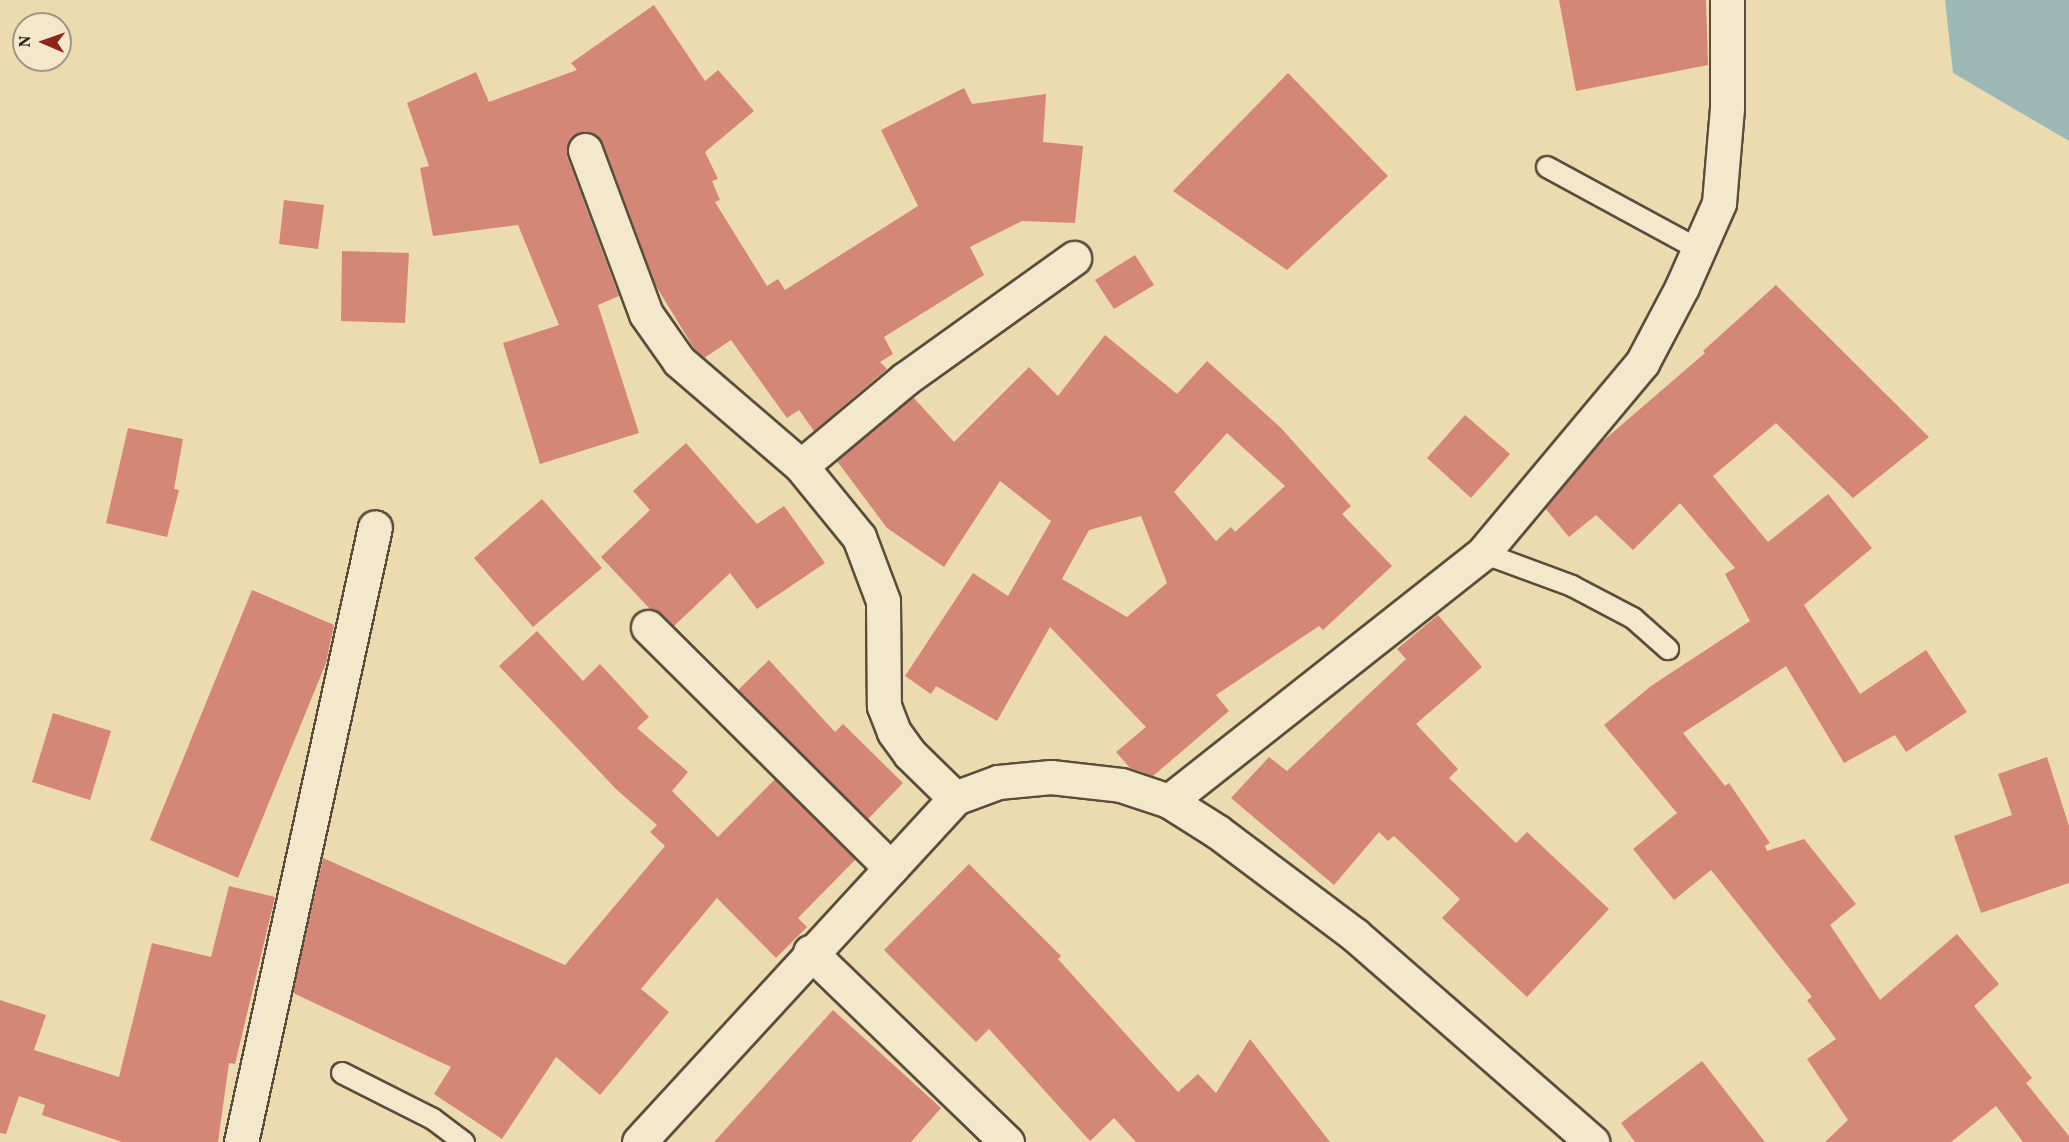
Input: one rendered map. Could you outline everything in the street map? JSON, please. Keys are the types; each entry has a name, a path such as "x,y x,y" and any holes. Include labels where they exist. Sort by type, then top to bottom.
{"street":[{"path":"1169,801 1483,553 1642,363 1719,203 1727,108 1726,0"},
{"path":"585,150 646,314 679,361 801,466 859,537 884,601 884,706 894,732 910,754 955,798"},
{"path":"801,466 905,379 1074,258"},
{"path":"241,1142 375,527"},
{"path":"648,627 891,868"},
{"path":"639,1142 810,952 955,798 998,782 1051,777 1121,785 1169,801 1268,866 1347,928 1592,1142"},
{"path":"810,952 1007,1142"}],"lane":[{"path":"1546,167 1698,249"},
{"path":"1483,553 1572,586 1633,618 1668,649"},
{"path":"342,1073 433,1119 465,1142"}],"water":[{"path":"1945,0 2069,0 2069,141 1953,73"}],"building":[{"path":"1559,0 1706,0 1708,65 1576,91"},
{"path":"654,5 705,81 718,70 754,111 705,152 718,179 712,181 720,200 715,202 767,286 778,279 785,290 918,206 881,130 964,88 972,104 1046,94 1043,142 1083,146 1075,223 1022,221 970,247 984,275 884,337 893,354 880,362 887,369 814,431 799,410 787,418 731,340 704,358 695,350 656,286 603,143 589,132 578,133 570,139 567,156 619,296 598,305 639,433 540,464 503,343 559,325 518,225 433,236 420,168 429,166 407,103 476,72 489,102 577,70 571,63"},
{"path":"1288,73 1388,176 1287,270 1173,191"},
{"path":"284,200 324,205 318,249 279,244"},
{"path":"342,251 409,253 405,323 341,321"},
{"path":"1135,255 1154,285 1114,309 1095,280"},
{"path":"1776,285 1929,437 1853,498 1776,423 1713,476 1768,542 1828,494 1872,548 1804,605 1860,694 1926,650 1967,712 1906,752 1895,735 1844,763 1786,666 1683,733 1725,786 1729,783 1770,843 1765,846 1767,851 1804,839 1856,904 1830,925 1880,1000 1957,934 1999,984 1974,1006 2032,1078 2026,1083 2069,1136 2069,1142 2023,1142 1996,1106 1951,1142 1825,1142 1848,1120 1807,1059 1836,1039 1807,1000 1812,997 1711,870 1674,900 1633,849 1677,813 1604,725 1651,686 1750,621 1725,574 1735,568 1680,503 1633,550 1596,515 1569,537 1545,508 1597,446 1705,353 1703,351"},
{"path":"1105,335 1177,394 1207,361 1281,428 1351,506 1342,514 1392,566 1323,630 1319,626 1216,695 1229,711 1153,776 1130,768 1116,752 1146,727 1050,627 997,721 936,686 931,694 905,676 973,573 1008,596 1051,521 1000,481 944,567 887,528 837,461 913,397 954,442 1029,367 1058,396","holes":["1227,433 1285,486 1235,532 1231,527 1216,541 1174,492","1141,516 1167,583 1127,617 1062,579 1089,530"]},
{"path":"1465,415 1510,454 1471,498 1427,458"},
{"path":"128,428 183,439 174,489 179,490 167,537 106,523"},
{"path":"686,443 757,524 784,506 825,563 757,609 730,573 674,626 650,609 601,557 650,510 633,491"},
{"path":"542,499 602,568 533,627 474,558"},
{"path":"252,590 334,625 326,663 238,878 150,840"},
{"path":"1438,615 1482,667 1416,724 1458,769 1449,778 1516,843 1527,832 1609,909 1527,997 1442,918 1460,899 1394,836 1388,841 1379,832 1334,885 1231,798 1269,757 1287,771 1406,659 1397,649"},
{"path":"537,631 583,681 600,664 649,717 637,728 688,772 672,791 718,837 775,779 856,859 798,918 807,927 776,958 717,898 641,989 669,1012 600,1095 556,1057 502,1139 434,1094 451,1067 293,993 323,858 565,965 665,846 650,832 657,825 617,790 499,666"},
{"path":"769,660 835,732 843,724 903,783 868,819 738,690"},
{"path":"53,713 111,731 90,800 32,782"},
{"path":"2047,757 2069,826 2069,883 1981,913 1954,836 2012,815 1998,774"},
{"path":"969,864 1061,956 1058,959 1178,1092 1198,1074 1216,1093 1250,1039 1330,1142 1136,1142 1114,1118 1090,1141 989,1029 976,1042 884,950"},
{"path":"229,886 275,897 235,1064 229,1063 218,1142 122,1142 42,1115 45,1105 19,1096 6,1134 0,1133 0,1000 46,1015 34,1050 119,1077 152,943 211,957"},
{"path":"833,1010 941,1108 911,1142 714,1142"},
{"path":"1702,1061 1765,1142 1635,1142 1621,1123"}]}
